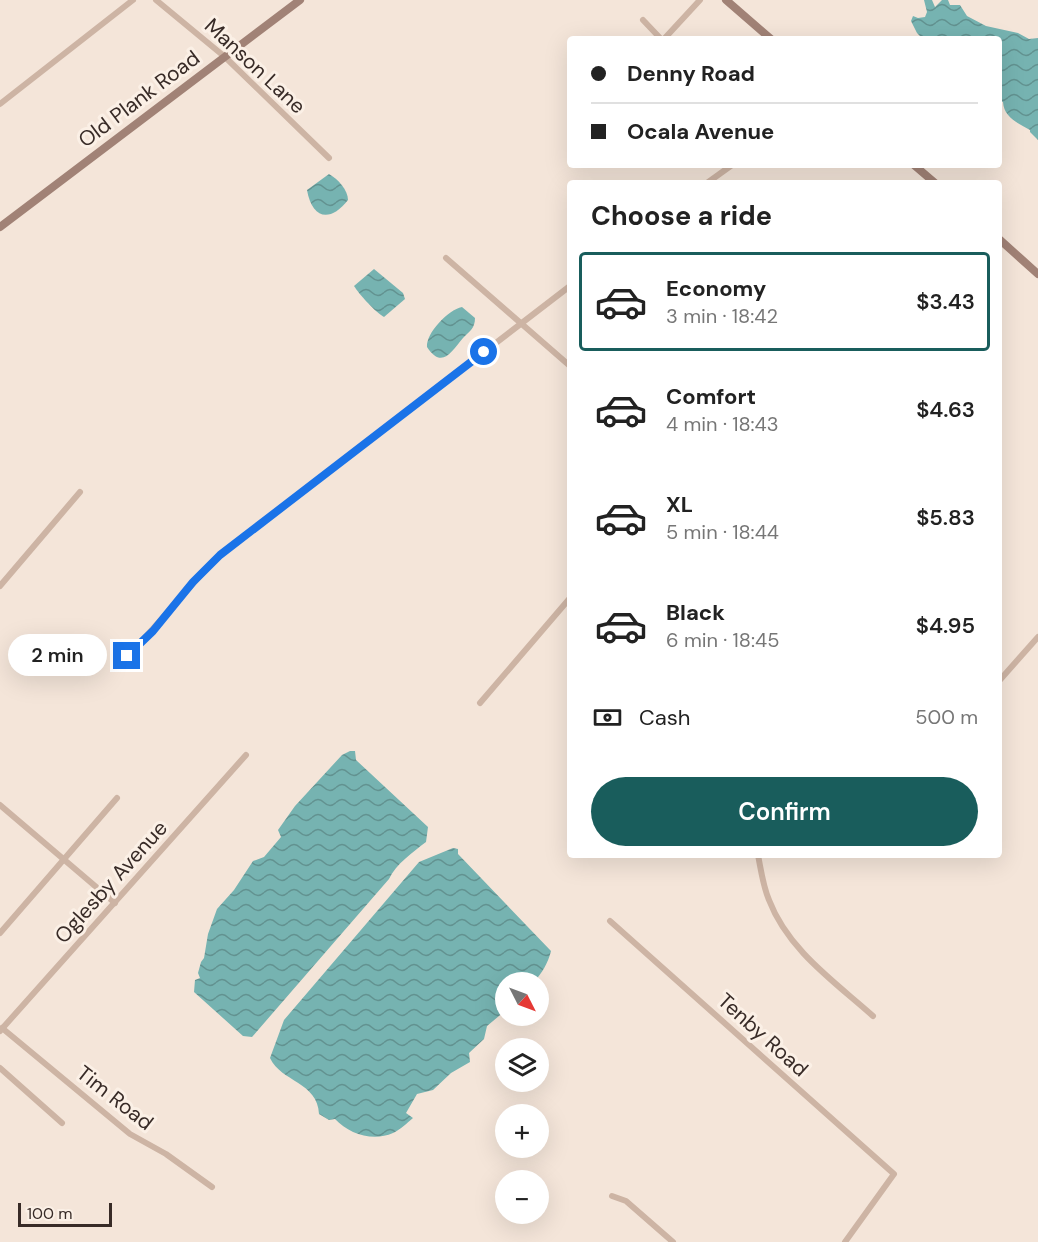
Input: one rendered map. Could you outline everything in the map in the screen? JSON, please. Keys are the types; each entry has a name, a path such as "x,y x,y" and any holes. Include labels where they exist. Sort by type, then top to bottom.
{"street":[{"path":"0,104 133,0"},
{"name":"Manson Lane","path":"156,0 225,57 329,158"},
{"name":"Old Plank Road","path":"0,227 300,0"},
{"path":"666,36 700,0"},
{"path":"726,0 768,36"},
{"path":"643,20 660,36"},
{"path":"711,180 728,168"},
{"path":"918,168 932,180"},
{"path":"1002,242 1038,274"},
{"path":"446,258 567,363"},
{"path":"127,656 153,631 193,582 220,555 567,288"},
{"path":"0,586 80,492"},
{"path":"480,703 567,602"},
{"path":"1002,678 1038,637"},
{"name":"Oglesby Avenue","path":"1,1029 246,754"},
{"path":"0,933 117,798"},
{"path":"2,810 115,903"},
{"path":"759,858 769,900 792,942 873,1016"},
{"name":"Tenby Road","path":"610,921 894,1174 846,1242"},
{"name":"Tim Road","path":"1,1029 130,1134 166,1154 212,1187"},
{"path":"0,1068 62,1123"},
{"path":"612,1196 627,1201 673,1242"}],"water":[{"path":"924,0 932,0 935,7 942,0 948,0 950,5 960,5 967,16 986,26 1018,33 1029,39 1038,38 1038,140 1030,130 1009,116 1002,102 1002,36 920,36 911,21 913,16 925,17 927,12"},
{"path":"329,174 342,185 348,200 328,215 317,212 309,200 307,190"},
{"path":"374,269 403,293 405,299 384,317 354,286"},
{"path":"462,307 475,318 473,327 451,353 442,358 437,357 427,347 430,335 445,317"},
{"path":"355,751 356,760 428,827 426,842 396,868 389,879 252,1037 243,1036 194,992 195,980 200,978 198,973 217,909 234,890 253,861 264,857 281,837 278,830 295,806 342,755"},
{"path":"453,848 458,849 458,854 551,951 542,972 495,972 495,1019 487,1026 484,1039 469,1053 470,1062 451,1073 433,1090 417,1094 406,1113 413,1118 398,1130 385,1136 362,1135 347,1129 335,1119 329,1120 319,1114 317,1103 312,1095 275,1066 270,1058 284,1020 419,862"}],"route":[{"path":"127,656 153,631 193,582 220,555 484,352"}]}
